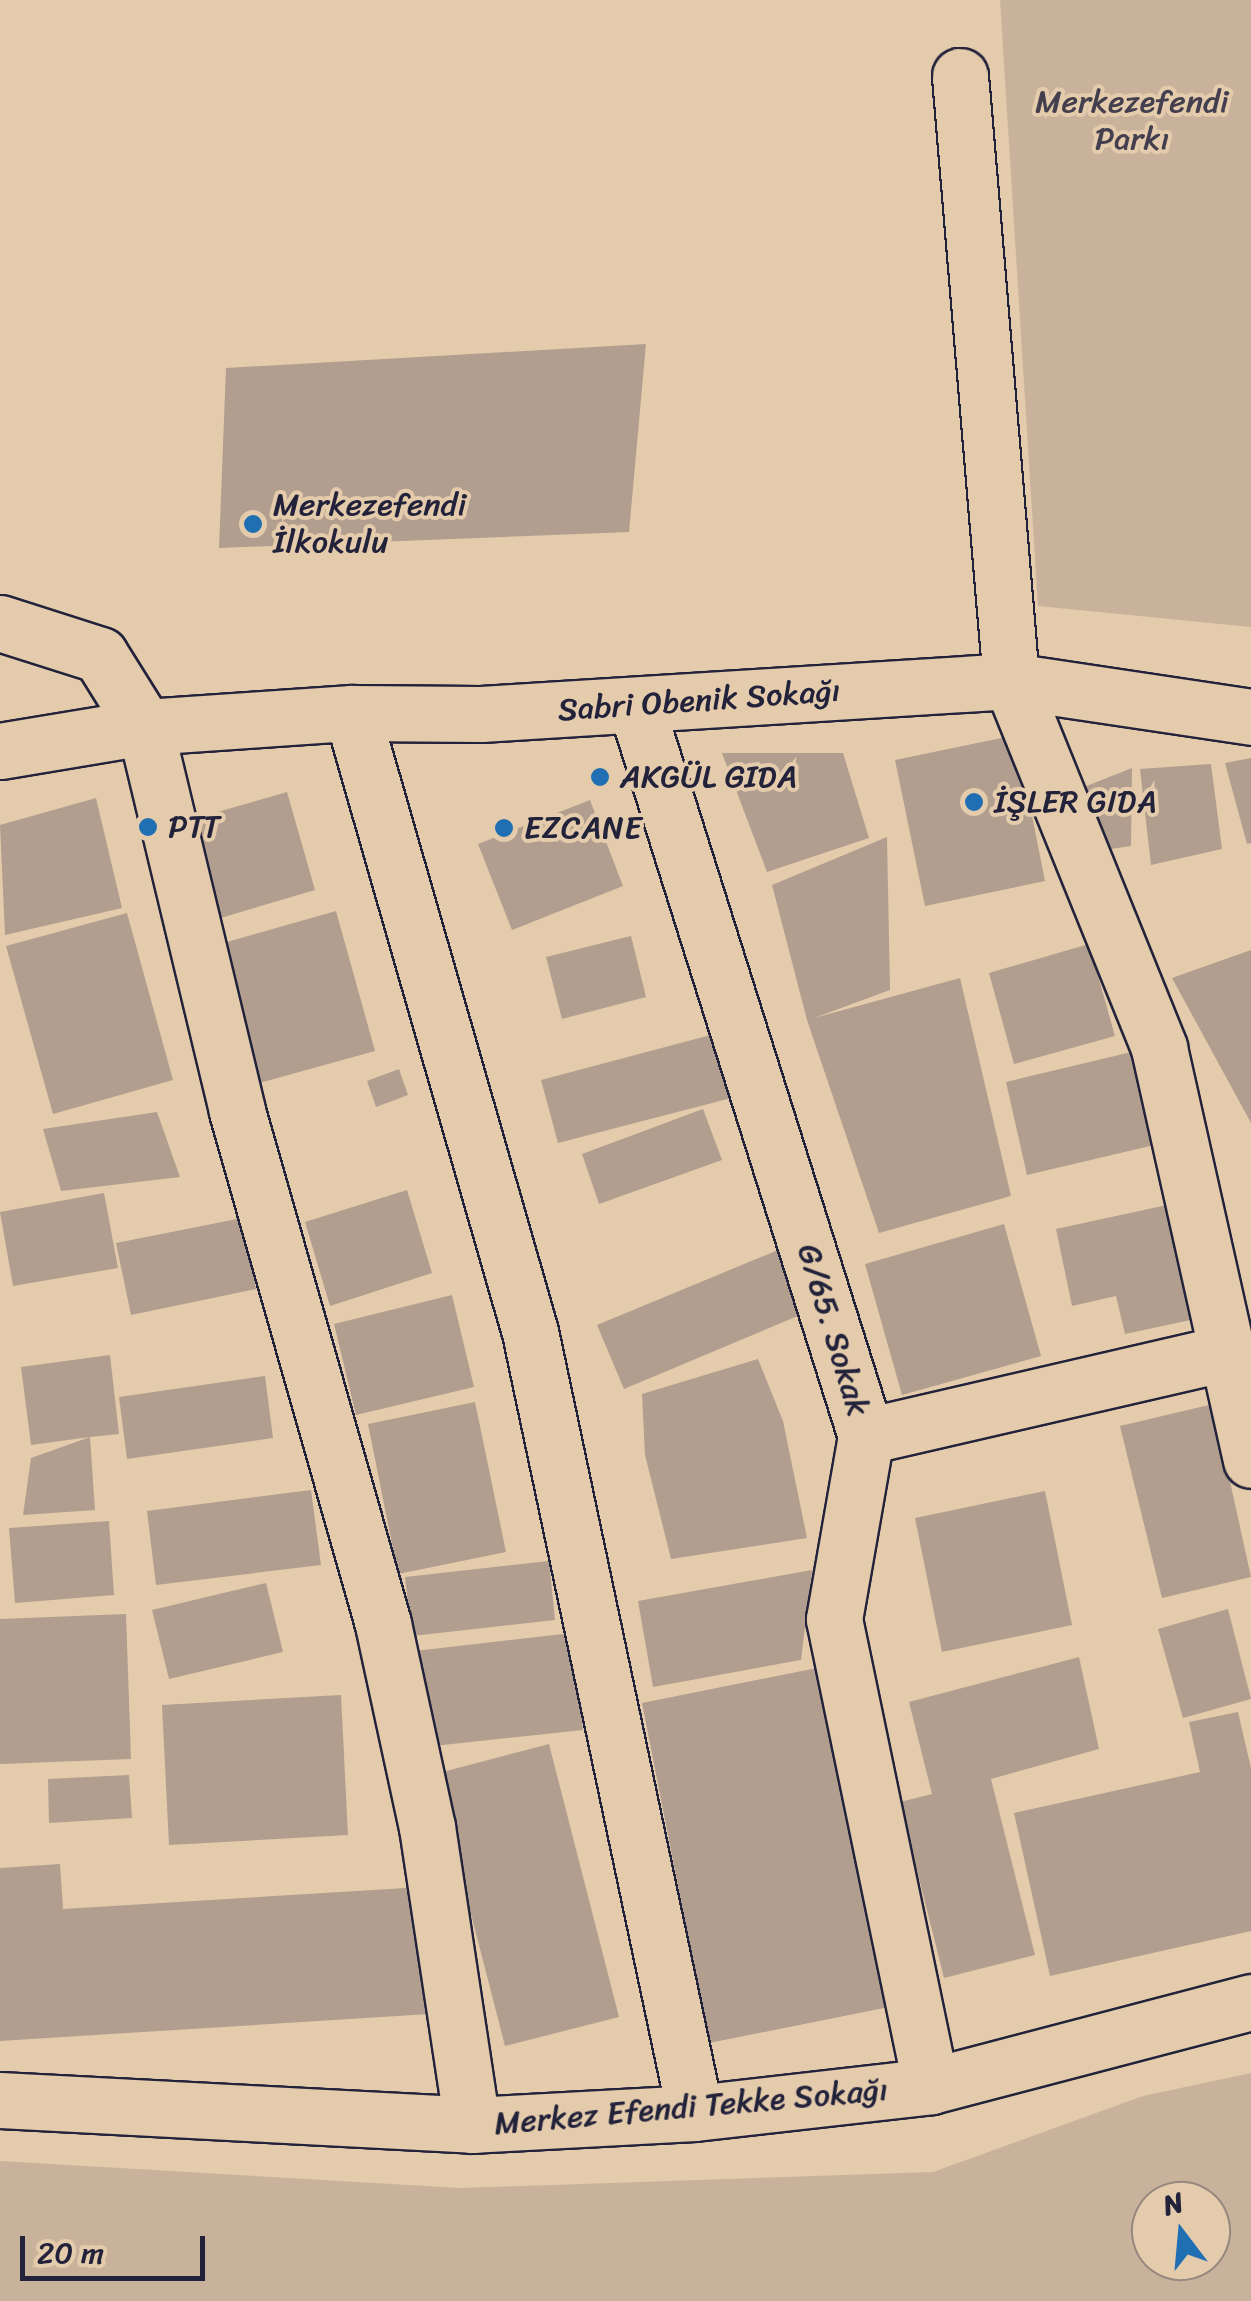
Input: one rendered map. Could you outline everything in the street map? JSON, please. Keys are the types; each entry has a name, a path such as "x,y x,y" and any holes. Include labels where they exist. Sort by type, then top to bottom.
{"street":[{"path":"960,76 1012,681 1158,1048 1251,1460"},
{"path":"0,624 100,655 145,728 237,1111 384,1624 426,1827 472,2125"},
{"name":"Sabri Obenik Sokağı","path":"0,751 145,728 352,713 636,706 1012,681 1251,717"},
{"name":"G/65. Sokak","path":"636,706 866,1436 834,1619 931,2086"},
{"path":"352,713 530,1332 695,2113"},
{"path":"866,1436 1229,1352"},
{"name":"Merkez Efendi Tekke Sokağı","path":"0,2100 472,2125 695,2113 931,2086 1251,2002"}],"green space":[{"name":"Merkezefendi Parkı","path":"1000,0 1251,0 1251,627 1038,606"},
{"path":"1251,2073 1251,2301 0,2301 0,2161 460,2188 933,2172 1143,2096"}],"building":[{"path":"646,344 629,532 219,548 226,368"},
{"path":"1016,735 1045,881 925,906 895,760"},
{"path":"722,753 843,753 869,838 767,872"},
{"path":"1251,758 1251,843 1247,844 1225,763"},
{"path":"1211,764 1222,849 1151,865 1140,769"},
{"path":"1132,768 1131,846 1083,853 1064,795"},
{"path":"287,792 315,890 214,920 186,821"},
{"path":"96,798 122,908 5,935 0,825"},
{"path":"590,800 623,886 512,930 478,844"},
{"path":"887,837 890,990 814,1018 960,978 1011,1196 879,1233 807,1020 772,885"},
{"path":"336,911 375,1051 249,1086 209,947"},
{"path":"127,913 173,1080 53,1114 6,946"},
{"path":"631,936 646,997 562,1019 546,957"},
{"path":"1089,944 1115,1036 1014,1064 989,973"},
{"path":"1251,950 1251,1123 1172,978"},
{"path":"722,1032 739,1096 558,1143 541,1080"},
{"path":"1144,1049 1167,1142 1027,1175 1006,1082"},
{"path":"399,1069 408,1095 376,1107 367,1081"},
{"path":"703,1109 722,1160 599,1204 582,1154"},
{"path":"157,1112 180,1177 61,1191 43,1129"},
{"path":"407,1190 432,1273 330,1306 305,1222"},
{"path":"104,1193 118,1268 13,1286 0,1212"},
{"path":"1176,1203 1200,1318 1125,1334 1116,1296 1072,1306 1056,1229"},
{"path":"242,1218 256,1289 131,1315 116,1243"},
{"path":"1004,1224 1041,1356 902,1395 865,1264"},
{"path":"778,1250 805,1313 624,1389 597,1325"},
{"path":"452,1295 474,1387 356,1415 334,1324"},
{"path":"110,1355 119,1434 31,1445 21,1367"},
{"path":"758,1359 783,1421 807,1538 671,1559 645,1455 642,1394"},
{"path":"265,1376 273,1438 127,1459 119,1397"},
{"path":"475,1402 506,1552 398,1574 368,1424"},
{"path":"1213,1404 1251,1577 1162,1598 1120,1426"},
{"path":"90,1437 95,1510 23,1515 31,1458"},
{"path":"311,1490 321,1565 156,1585 147,1511"},
{"path":"1045,1491 1072,1625 942,1652 915,1518"},
{"path":"109,1521 114,1595 15,1603 9,1528"},
{"path":"549,1561 555,1620 412,1636 405,1577"},
{"path":"812,1570 801,1660 653,1687 638,1601"},
{"path":"266,1583 283,1652 169,1679 152,1610"},
{"path":"1228,1609 1251,1699 1183,1718 1158,1629"},
{"path":"126,1614 131,1759 0,1764 0,1619"},
{"path":"572,1633 583,1730 424,1747 415,1651"},
{"path":"1079,1657 1099,1749 991,1779 1035,1955 944,1978 900,1802 932,1794 909,1702"},
{"path":"822,1667 889,2007 709,2043 642,1703"},
{"path":"341,1695 348,1835 169,1845 162,1705"},
{"path":"1238,1712 1251,1768 1251,1931 1050,1976 1014,1813 1200,1772 1189,1722"},
{"path":"549,1744 619,2017 505,2046 435,1774"},
{"path":"129,1775 132,1818 49,1823 48,1779"},
{"path":"60,1864 63,1909 422,1887 429,2014 0,2041 0,1868"}],"place":[{"name":"Merkezefendi İlkokulu","path":"253,524"},
{"name":"AKGÜL GIDA","path":"600,777"},
{"name":"İŞLER GIDA","path":"974,802"},
{"name":"PTT","path":"148,827"},
{"name":"EZCANE","path":"504,828"}]}
